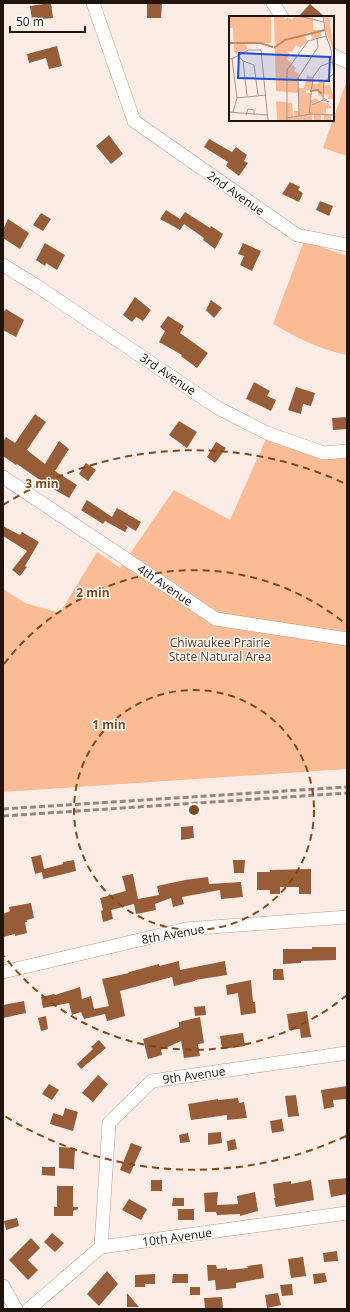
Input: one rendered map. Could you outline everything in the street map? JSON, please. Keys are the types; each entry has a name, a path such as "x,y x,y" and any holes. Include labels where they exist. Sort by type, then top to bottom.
{"street":[{"name":"2nd Avenue","path":"93,3 134,122 297,235 347,245"},
{"path":"273,3 281,16"},
{"path":"334,56 347,62"},
{"name":"3rd Avenue","path":"3,265 43,290 218,408 267,432 324,453 347,452"},
{"name":"4th Avenue","path":"3,476 216,619 347,639"},
{"name":"8th Avenue","path":"3,972 186,929 347,917"},
{"name":"9th Avenue","path":"101,1247 109,1123 152,1081 347,1053"},
{"name":"10th Avenue","path":"101,1247 347,1213"},
{"path":"29,1309 101,1247"},
{"path":"3,1286 16,1309"}],"green space":[{"path":"347,80 347,156 323,148 333,121 334,121 334,117"},
{"path":"304,241 347,256 347,355 317,346 273,324"},
{"name":"Chiwaukee Prairie State Natural Area","path":"266,439 286,447 305,452 347,457 347,769 3,792 3,589 25,603 60,613 97,552 120,568 174,490 230,520"}],"building":[{"path":"51,3 53,18 32,20 30,6"},
{"path":"147,3 162,3 161,18 147,18"},
{"path":"310,4 324,16 299,16"},
{"path":"57,46 62,66 49,69 46,58 29,63 27,54"},
{"path":"109,135 123,154 111,164 96,146"},
{"path":"209,139 232,152 236,147 247,155 244,161 248,163 239,176 226,166 228,162 204,147"},
{"path":"290,182 300,187 298,190 303,193 299,202 282,194"},
{"path":"320,201 333,206 329,216 316,210"},
{"path":"166,210 180,219 185,212 210,228 211,226 223,234 215,249 203,240 204,238 184,224 180,230 160,219"},
{"path":"41,213 51,219 43,231 33,225"},
{"path":"8,219 29,233 20,249 3,238 3,230"},
{"path":"45,243 65,255 57,270 46,263 45,266 36,260"},
{"path":"243,243 261,251 252,271 240,265 244,256 238,254"},
{"path":"135,297 151,310 143,321 136,317 132,322 123,315"},
{"path":"211,300 222,308 214,318 206,310"},
{"path":"6,309 24,320 16,337 3,330 3,313"},
{"path":"168,316 184,326 180,333 208,353 197,368 181,356 182,355 159,342 165,331 160,327"},
{"path":"254,382 270,391 267,396 276,400 271,411 246,399"},
{"path":"296,387 315,393 311,406 303,404 301,414 288,410"},
{"path":"35,414 46,422 27,450 45,464 59,441 69,449 55,471 77,485 69,498 3,456 3,442 6,437 15,443"},
{"path":"347,417 347,429 333,430 332,418"},
{"path":"179,421 197,432 187,448 169,435"},
{"path":"216,442 226,448 215,463 207,457"},
{"path":"86,463 96,470 88,481 79,474"},
{"path":"87,500 112,517 117,508 141,522 136,531 124,524 128,527 125,532 105,521 103,524 81,510"},
{"path":"3,526 20,535 22,532 39,542 25,566 27,567 20,576 12,570 27,551 3,536"},
{"path":"193,826 194,838 181,840 181,827"},
{"path":"41,855 44,869 63,864 63,862 74,860 76,871 43,879 42,872 35,874 31,857"},
{"path":"233,860 245,860 244,873 234,873"},
{"path":"311,869 311,894 299,894 299,887 280,887 280,894 270,894 270,890 257,890 257,872 270,872 270,870"},
{"path":"133,874 138,899 159,895 157,886 208,877 209,884 241,882 243,897 221,899 220,890 182,897 184,904 173,907 171,898 155,904 156,910 136,914 134,904 111,910 113,919 103,922 101,911 103,910 100,898 126,891 122,876"},
{"path":"31,903 34,918 25,922 27,933 3,937 3,914 10,911 9,907"},
{"path":"312,947 336,947 336,960 301,961 301,963 283,964 283,949 312,949"},
{"path":"179,961 180,970 225,961 227,975 195,980 174,986 172,977 120,991 125,1016 107,1021 105,1014 84,1019 81,1012 72,1015 69,1003 43,1008 41,997 55,995 80,987 82,999 91,996 94,1009 109,1006 102,979 159,964 159,966"},
{"path":"273,969 283,969 284,980 273,980"},
{"path":"251,980 253,1002 255,1002 256,1013 241,1015 238,993 227,995 226,985"},
{"path":"24,1001 26,1013 3,1018 3,1005"},
{"path":"205,1006 206,1015 195,1016 194,1007"},
{"path":"307,1011 311,1037 301,1038 300,1029 289,1030 287,1014"},
{"path":"46,1016 48,1029 41,1031 38,1018"},
{"path":"200,1017 204,1043 198,1044 200,1056 184,1058 181,1041 161,1050 162,1055 148,1059 143,1039 179,1027 179,1022"},
{"path":"243,1033 245,1046 222,1049 220,1036"},
{"path":"99,1040 106,1048 81,1069 77,1064 93,1049 91,1047"},
{"path":"98,1075 108,1084 93,1102 82,1093"},
{"path":"49,1084 59,1090 52,1100 42,1094"},
{"path":"347,1086 347,1099 333,1100 334,1107 324,1109 321,1090"},
{"path":"296,1095 299,1116 288,1117 285,1096"},
{"path":"238,1098 239,1103 244,1102 247,1118 227,1120 227,1115 191,1120 188,1104 218,1099"},
{"path":"65,1108 78,1112 73,1131 50,1124 53,1113 63,1116"},
{"path":"282,1119 284,1131 272,1133 270,1121"},
{"path":"221,1132 222,1143 208,1145 208,1133"},
{"path":"188,1133 190,1142 180,1143 179,1135"},
{"path":"235,1139 237,1149 228,1151 227,1141"},
{"path":"131,1143 142,1147 130,1174 120,1170"},
{"path":"59,1147 75,1148 74,1169 59,1168"},
{"path":"42,1167 55,1167 55,1176 42,1175"},
{"path":"347,1178 347,1194 331,1197 328,1180"},
{"path":"151,1180 162,1180 162,1191 151,1191"},
{"path":"311,1180 314,1200 276,1207 273,1184 291,1181 291,1184"},
{"path":"57,1186 73,1186 73,1207 78,1207 78,1209 73,1211 73,1216 54,1216 54,1207 57,1207"},
{"path":"218,1192 217,1205 238,1204 237,1196 255,1192 258,1211 240,1216 240,1214 217,1215 216,1212 205,1212 204,1193"},
{"path":"173,1198 184,1198 184,1206 172,1206"},
{"path":"129,1199 147,1209 141,1220 122,1210"},
{"path":"178,1209 194,1209 194,1220 178,1220"},
{"path":"17,1218 19,1226 6,1230 4,1221"},
{"path":"52,1233 64,1243 55,1252 44,1242"},
{"path":"31,1238 40,1248 28,1260 38,1270 28,1280 9,1260"},
{"path":"337,1251 338,1261 324,1262 323,1253"},
{"path":"303,1257 306,1276 291,1278 288,1259"},
{"path":"262,1264 264,1278 236,1283 236,1288 216,1290 215,1280 208,1281 207,1265 216,1265 217,1269 227,1268 227,1270 248,1268 247,1266"},
{"path":"107,1271 118,1284 99,1306 87,1294"},
{"path":"325,1273 327,1282 314,1284 313,1274"},
{"path":"155,1274 155,1284 145,1284 145,1287 135,1287 135,1275"},
{"path":"173,1274 188,1274 188,1283 172,1283"},
{"path":"292,1284 293,1295 282,1296 280,1285"},
{"path":"190,1287 200,1287 200,1295 190,1295"},
{"path":"127,1293 139,1307 127,1307"},
{"path":"278,1293 281,1305 267,1308 265,1295"},
{"path":"222,1297 223,1309 205,1309 204,1298"}],"railway":[{"path":"3,809 347,787"},
{"path":"3,816 347,793"}]}
